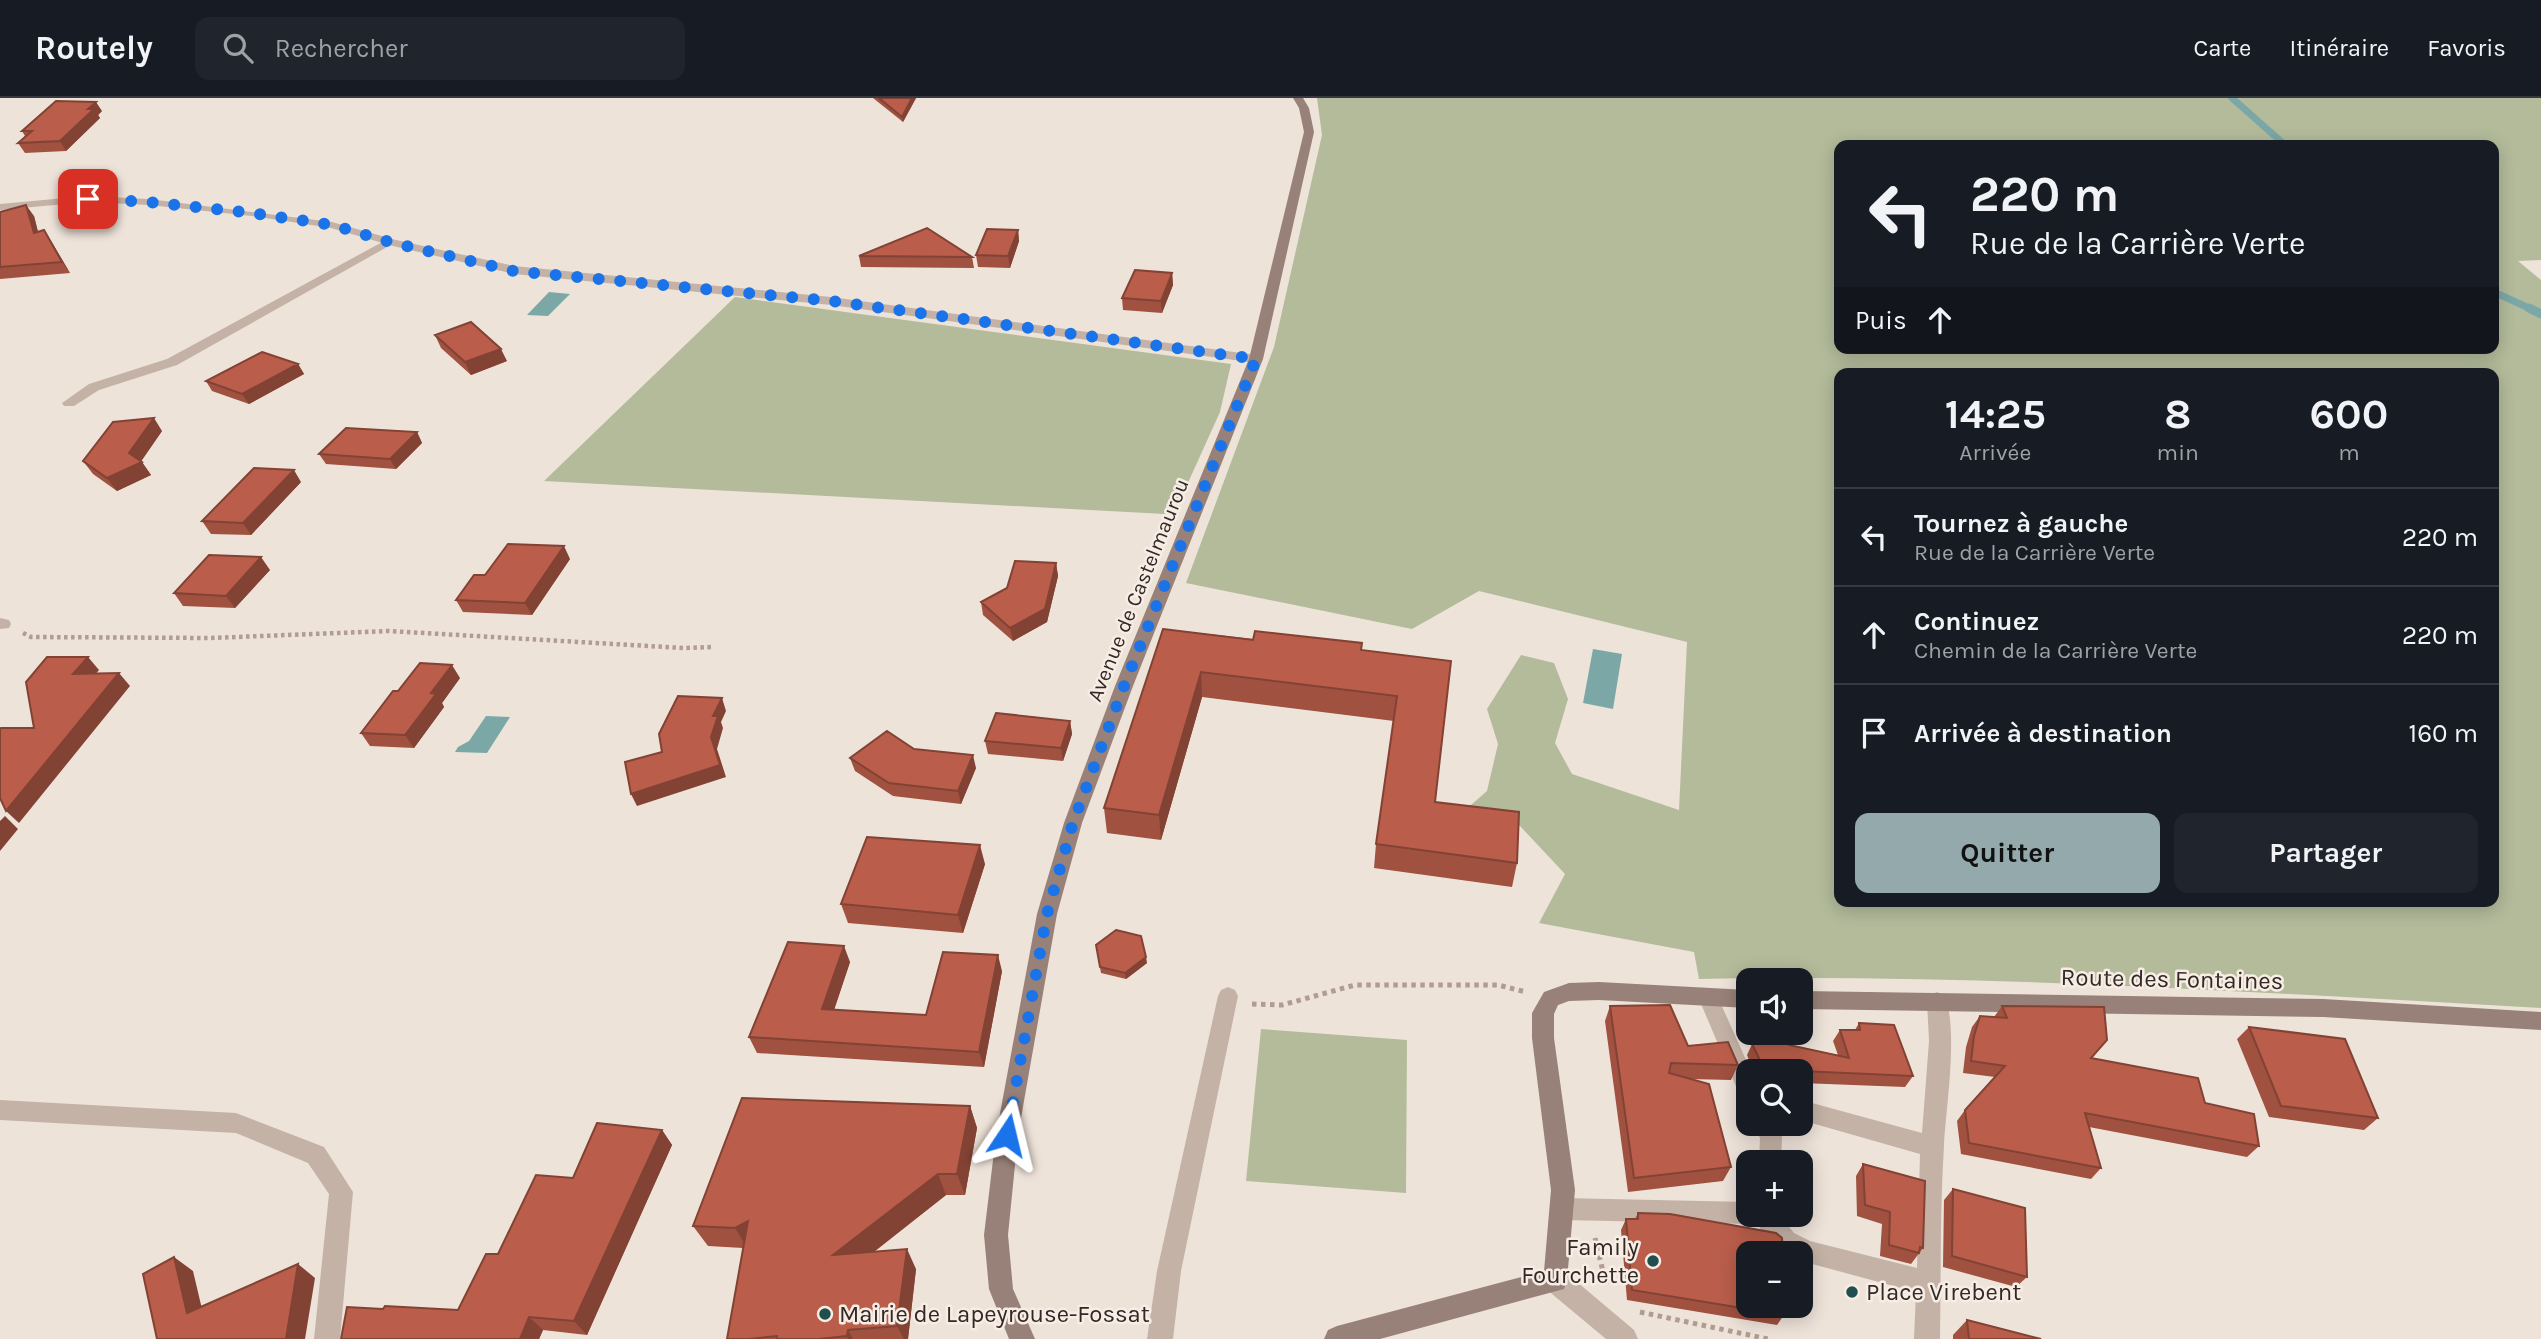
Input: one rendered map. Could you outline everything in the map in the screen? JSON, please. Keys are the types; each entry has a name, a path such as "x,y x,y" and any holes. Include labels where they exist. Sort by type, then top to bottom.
{"street":[{"name":"Avenue de Castelmaurou","path":"1022,1339 1001,1289 996,1235 1007,1135 1047,914 1073,823 1119,698 1256,359 1309,132 1301,103"},
{"path":"0,207 88,199 149,202 252,213 332,225 390,242 514,271 831,301 1256,359"},
{"path":"69,403 94,387 172,362 390,242"},
{"path":"1555,1280 1563,1209 1543,1038 1543,1013 1551,998 1569,992 1599,991 1736,999"},
{"path":"1160,1339 1170,1271 1227,999"},
{"path":"1709,999 1736,1061"},
{"name":"Route des Fontaines","path":"1813,1000 2323,1008 2541,1021"},
{"path":"1927,1339 1932,1147 1940,1041 1937,1001"},
{"path":"0,1111 236,1123 316,1155 341,1192 327,1339"},
{"path":"1813,1113 1932,1147"},
{"path":"1563,1209 1736,1213"},
{"path":"1775,1227 1786,1241 1807,1252 1928,1283"},
{"path":"1336,1339 1555,1280"},
{"path":"1555,1280 1625,1339"}],"path":[{"path":"1,623 31,637 211,638 389,631 683,648 714,647"},
{"path":"1227,999 1282,1005 1356,985 1499,985 1551,998"},
{"path":"1588,1209 1606,1284 1614,1294"},
{"path":"1630,1308 1738,1336 1768,1339"},
{"path":"1640,1312 1646,1321"}],"green space":[{"path":"1317,98 2541,98 2541,260 2518,261 2541,280 2541,1008 2015,982 1813,978 1813,968 1736,968 1736,979 1699,979 1694,952 1539,923 1565,874 1520,826 1456,818 1487,791 1498,744 1487,709 1521,655 1554,663 1568,699 1555,743 1572,774 1679,810 1687,642 1479,591 1412,629 1186,583 1274,347 1322,135"},
{"path":"735,297 1231,364 1220,412 1177,507 1165,514 544,481"},
{"path":"1261,1029 1407,1040 1406,1193 1246,1181"}],"water":[{"path":"549,292 570,294 548,316 527,315"},
{"path":"1593,649 1622,654 1613,709 1583,703"},
{"path":"486,716 510,717 487,753 455,752 469,741"}],"building":[{"path":"879,98 912,98 902,117"},
{"path":"56,101 96,102 88,109 94,109 60,141 18,143 32,131 22,131"},
{"path":"26,205 34,233 44,230 62,262 0,267 0,212"},
{"path":"927,228 972,257 859,256"},
{"path":"987,229 1018,230 1008,256 976,255"},
{"path":"1135,270 1172,273 1161,301 1122,298"},
{"path":"471,322 501,349 465,362 435,335"},
{"path":"262,352 298,364 242,394 206,381"},
{"path":"154,418 129,453 142,462 107,478 83,461 113,422"},
{"path":"346,428 417,432 390,459 319,454"},
{"path":"254,468 294,470 243,523 202,521"},
{"path":"508,544 564,546 525,603 456,600 474,575 485,575"},
{"path":"209,555 261,557 226,596 174,593"},
{"path":"1015,561 1056,563 1045,609 1010,628 981,602 1007,588"},
{"path":"1163,629 1253,640 1255,631 1362,643 1361,650 1451,661 1435,802 1519,812 1517,863 1376,844 1397,696 1201,672 1159,815 1104,808"},
{"path":"47,657 88,657 73,674 119,673 6,811 0,798 0,729 34,728 26,682"},
{"path":"420,663 452,665 431,693 436,694 405,735 361,733 393,691 398,691"},
{"path":"678,696 722,698 713,716 718,716 711,737 720,765 631,794 625,762 662,752 659,734"},
{"path":"996,713 1070,721 1061,748 985,741"},
{"path":"887,731 914,749 973,755 958,791 889,783 850,758"},
{"path":"867,837 980,845 958,915 841,904"},
{"path":"1116,930 1141,936 1146,957 1125,973 1100,967 1096,945"},
{"path":"788,942 844,946 822,1009 926,1015 943,952 998,955 979,1052 749,1037"},
{"path":"1670,1005 1688,1046 1728,1042 1736,1065 1671,1063 1669,1073 1709,1084 1731,1167 1634,1178 1610,1006"},
{"path":"2002,1006 2104,1007 2107,1040 2091,1058 2198,1078 2205,1103 2254,1114 2259,1146 2085,1113 2101,1168 1969,1143 1965,1110 2005,1066 1971,1061 1974,1036 1980,1016 2007,1018"},
{"path":"1859,1023 1894,1025 1913,1076 1813,1072 1813,1059 1759,1059 1752,1045 1789,1045 1849,1058 1840,1030 1860,1030"},
{"path":"2249,1027 2345,1039 2378,1118 2281,1106"},
{"path":"742,1098 970,1106 957,1174 938,1174 833,1255 907,1249 897,1326 848,1330 847,1336 819,1339 777,1339 777,1336 727,1339 748,1221 735,1228 693,1226"},
{"path":"597,1123 662,1130 574,1321 529,1317 520,1339 341,1339 347,1307 458,1310 486,1254 498,1254 536,1175 573,1178"},
{"path":"1863,1164 1925,1181 1923,1248 1920,1247 1919,1253 1889,1245 1890,1212 1865,1205"},
{"path":"1953,1189 2025,1208 2027,1277 1952,1256"},
{"path":"1638,1213 1670,1214 1776,1233 1782,1241 1736,1241 1736,1307 1632,1290 1626,1219 1638,1219"},
{"path":"174,1257 187,1313 298,1264 286,1339 157,1339 143,1274"},
{"path":"1967,1320 2041,1339 1969,1339"}],"waterway":[{"path":"2232,98 2279,140"},
{"path":"2499,294 2533,310"},
{"path":"2529,308 2533,310"},
{"path":"2533,310 2541,314"}],"place":[{"name":"Family Fourchette","path":"1653,1261"},
{"name":"Place Virebent","path":"1852,1292"},
{"name":"Mairie de Lapeyrouse-Fossat","path":"825,1314"}],"route":[{"path":"88,199 149,202 332,225 393,243 514,271 831,301 1256,359 1124,686 1073,823 1047,914 1007,1135"}]}
